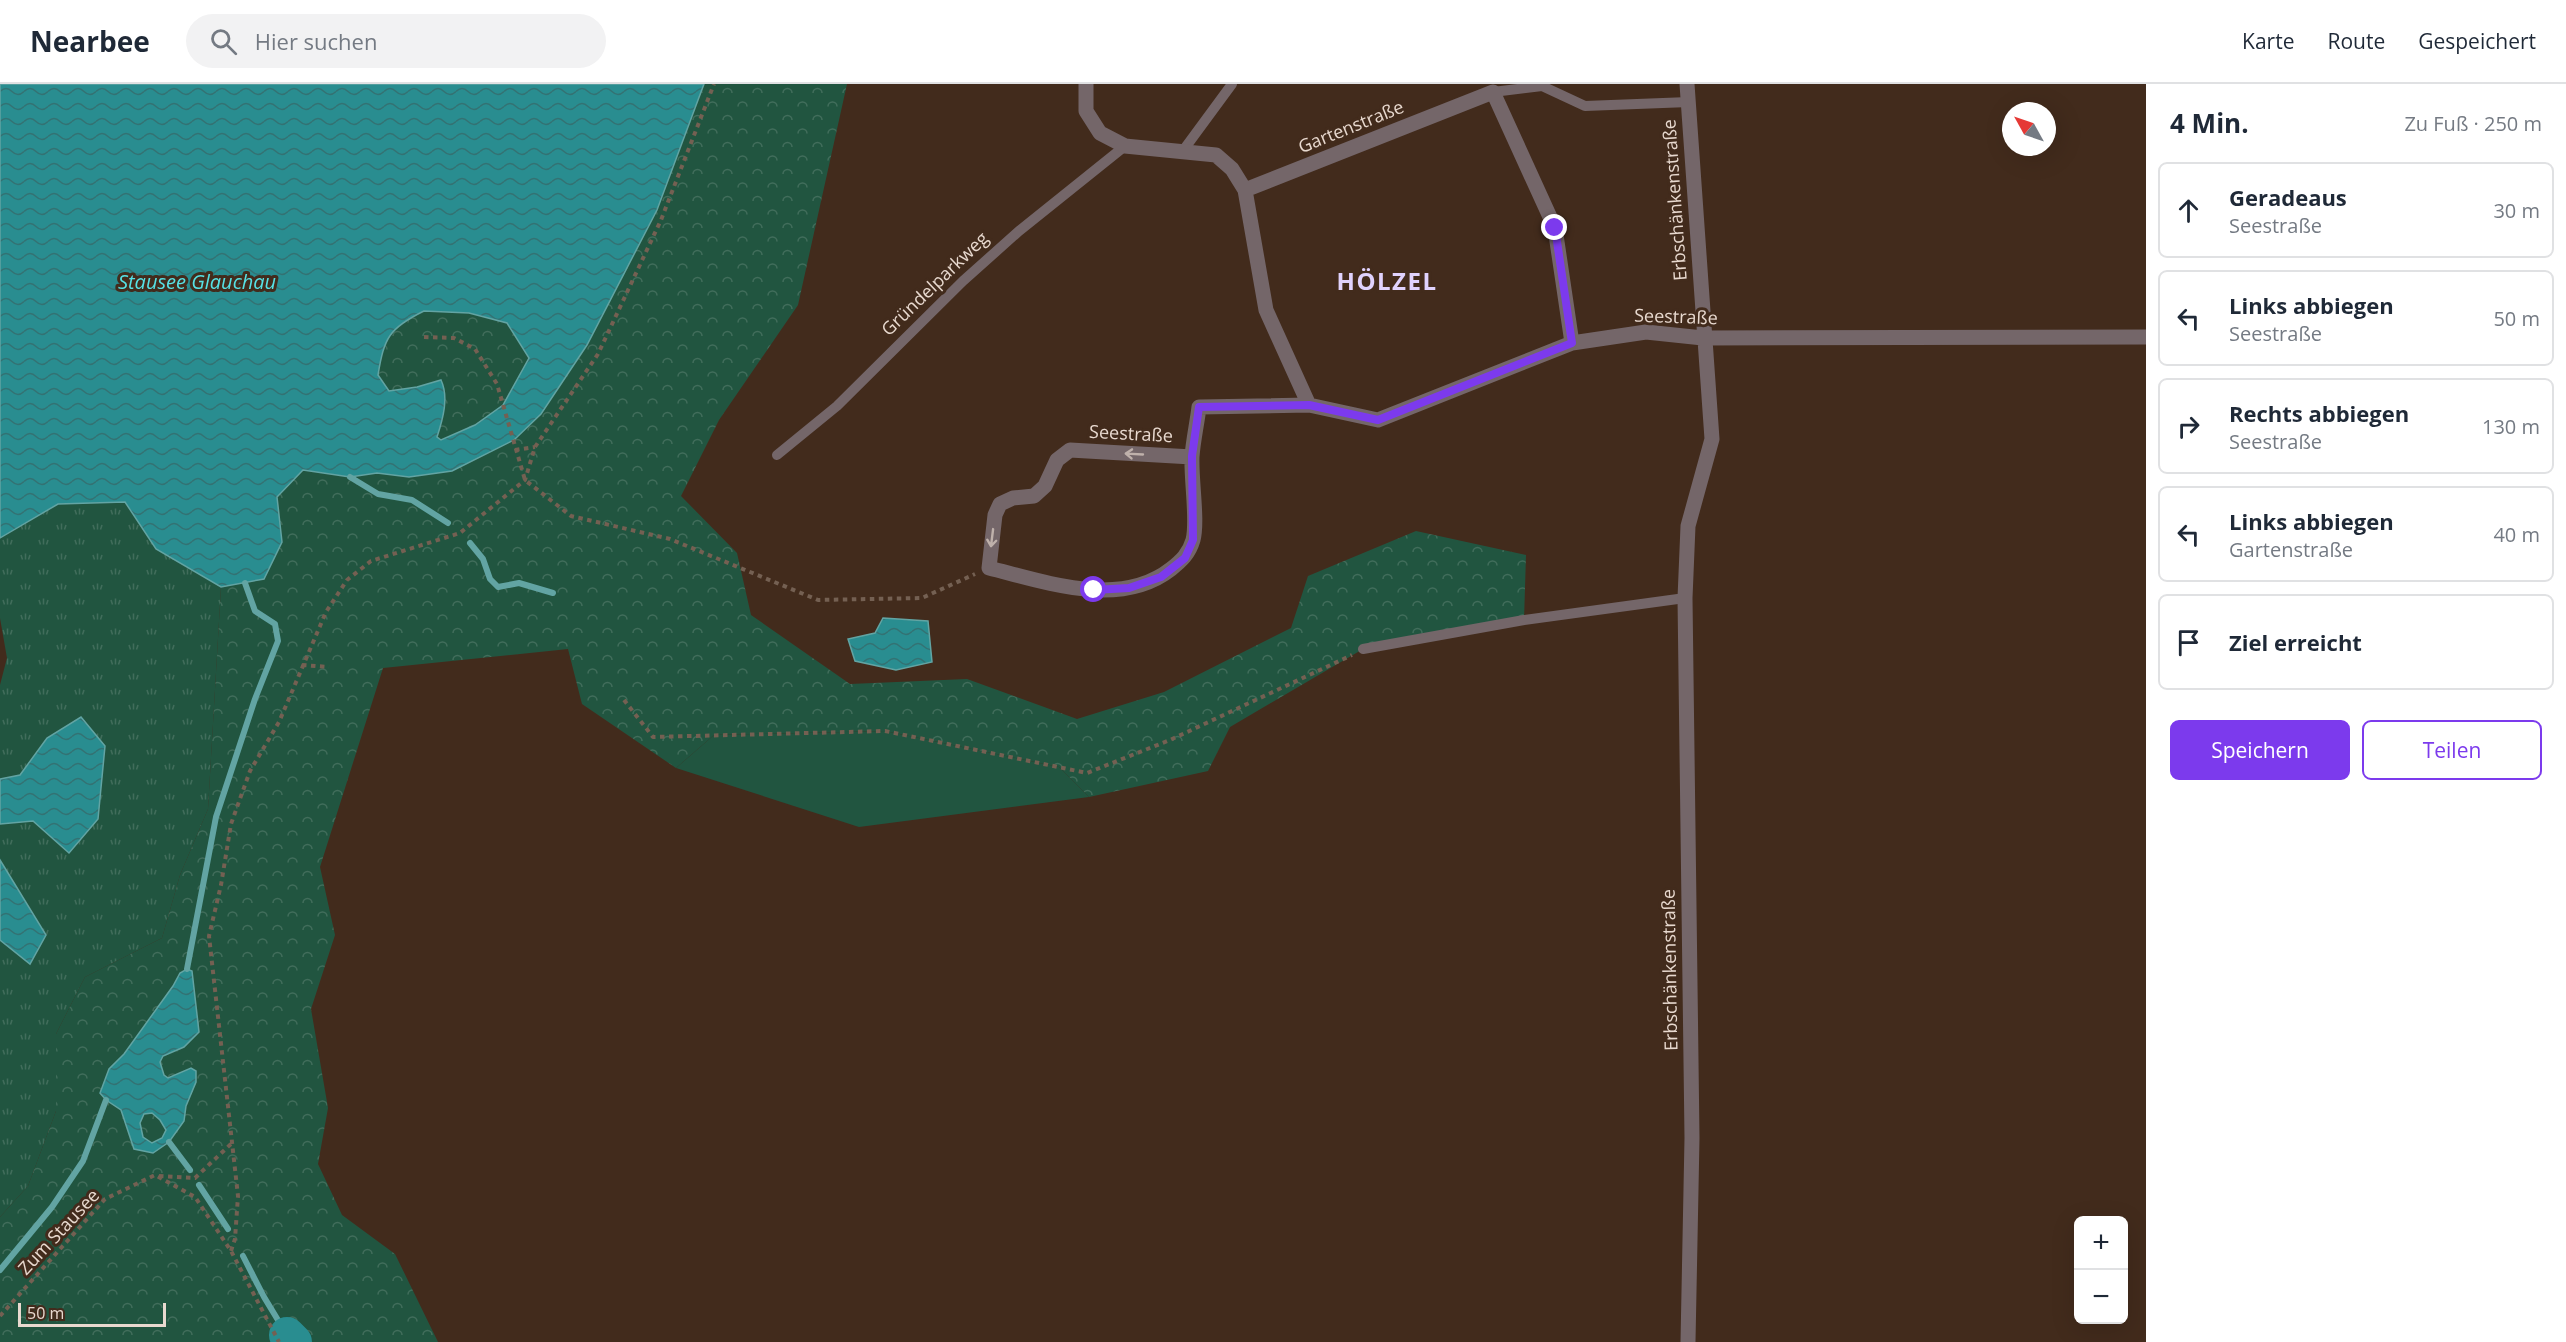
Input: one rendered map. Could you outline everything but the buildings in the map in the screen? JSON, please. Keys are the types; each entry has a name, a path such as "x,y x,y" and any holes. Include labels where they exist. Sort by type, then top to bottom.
{"street":[{"path":"1086,84 1086,111 1100,134 1125,146 1216,155 1232,169 1245,190 1266,310 1309,405"},
{"name":"Erbschänkenstraße","path":"1687,84 1703,338 1712,439 1688,526 1685,598 1692,1138 1688,1342"},
{"path":"1493,92 1555,228 1572,343"},
{"name":"Gartenstraße","path":"1245,190 1493,92"},
{"name":"Seestraße","path":"1192,456 1070,450 1057,460 1045,486 1034,496 1013,498 1000,504 995,515 989,568 1047,582 1094,590 1129,588 1161,577 1185,558 1193,540 1192,456 1199,407 1309,405 1378,420 1572,343 1646,332 1703,338 2146,337"}],"lane":[{"path":"1182,152 1232,84"},
{"path":"1493,92 1542,86 1585,106 1689,102"},
{"name":"Gründelparkweg","path":"777,455 837,406 963,281 1019,231 1125,146"},
{"path":"1363,649 1524,620 1685,598"}],"path":[{"path":"231,1251 238,1196 209,936 221,885 231,824 250,771 279,722 326,612 347,580 371,561 460,533 525,480 535,447 598,354 661,220 714,84"},
{"path":"424,337 454,338 475,349 497,384 525,480 571,516 669,539 818,600 922,598 989,568"},
{"path":"515,450 535,447"},
{"path":"624,700 653,737 885,731 1087,773 1170,740 1363,649"},
{"path":"302,665 329,667"},
{"path":"155,1175 195,1178 233,1142"},
{"path":"155,1175 195,1197 231,1251 274,1340 279,1342"},
{"name":"Zum Stausee","path":"0,1316 105,1198 155,1175"}],"green space":[{"path":"704,84 847,84 798,305 719,420 681,496 737,553 751,615 850,684 967,679 1077,719 1164,692 1291,628 1308,576 1416,531 1526,555 1524,620 1363,649 1230,727 1208,771 1089,797 1059,767 885,731 714,735 676,768 582,704 568,649 383,668 320,867 335,935 311,1009 328,1108 318,1164 342,1215 395,1254 438,1342 0,1342 0,1217 28,1186 56,1111 56,1034 85,977 162,938 180,875 208,809 221,587 264,579 282,542 277,497 303,470 350,477 377,473 409,477 452,471 657,210"},
{"path":"424,311 469,313 507,323 529,358 503,405 475,425 441,440 437,437 443,418 417,387 389,391 378,375 383,351 390,335 403,323"},
{"path":"125,502 156,549 221,587 208,809 180,875 162,938 85,977 56,1034 56,1111 28,1186 0,1217 0,940 30,963 45,935 0,860 0,824 33,821 69,853 98,819 47,738 20,775 0,779 0,685 7,658 0,618 0,538 58,504"},
{"path":"885,731 1059,767 1089,797 859,827 676,768 714,735"}],"water":[{"name":"Stausee Glauchau","path":"0,84 704,84 657,210 587,345 541,414 514,440 452,471 409,477 377,473 350,477 303,470 277,497 282,542 264,579 221,587 156,549 125,502 58,504 0,538","holes":["424,311 469,313 507,323 529,358 503,405 475,425 441,440 437,437 445,401 441,380 417,387 389,391 378,375 380,362 390,336 412,317"]},
{"path":"883,618 928,621 932,662 896,670 855,661 848,639 875,633"},
{"path":"81,717 105,746 98,819 69,853 33,821 0,824 0,779 20,775 47,738"},
{"path":"0,860 46,935 30,964 0,940"},
{"path":"187,969 192,971 199,1032 184,1047 163,1056 160,1062 164,1075 168,1078 191,1068 196,1071 196,1082 186,1106 184,1121 169,1142 153,1153 134,1149 121,1110 100,1093 109,1069 124,1054 180,973","holes":["152,1113 166,1130 162,1138 152,1143 143,1137 140,1123 144,1114"]}],"waterway":[{"path":"350,477 378,494 412,500 448,523"},
{"path":"470,543 483,559 490,579 498,587 519,583 553,593"},
{"path":"187,969 216,817 255,699 278,641 275,624 255,611 245,583"},
{"path":"0,1270 52,1207 83,1161 106,1100"},
{"path":"169,1142 190,1170"},
{"path":"199,1185 228,1229"},
{"path":"243,1256 287,1335"},
{"path":"287,1335 294,1342"}],"district":[{"name":"HÖLZEL","path":"1387,282"}],"route":[{"path":"1094,590 1129,588 1161,577 1185,558 1193,540 1192,456 1199,407 1309,405 1378,420 1572,343 1555,228"}]}
